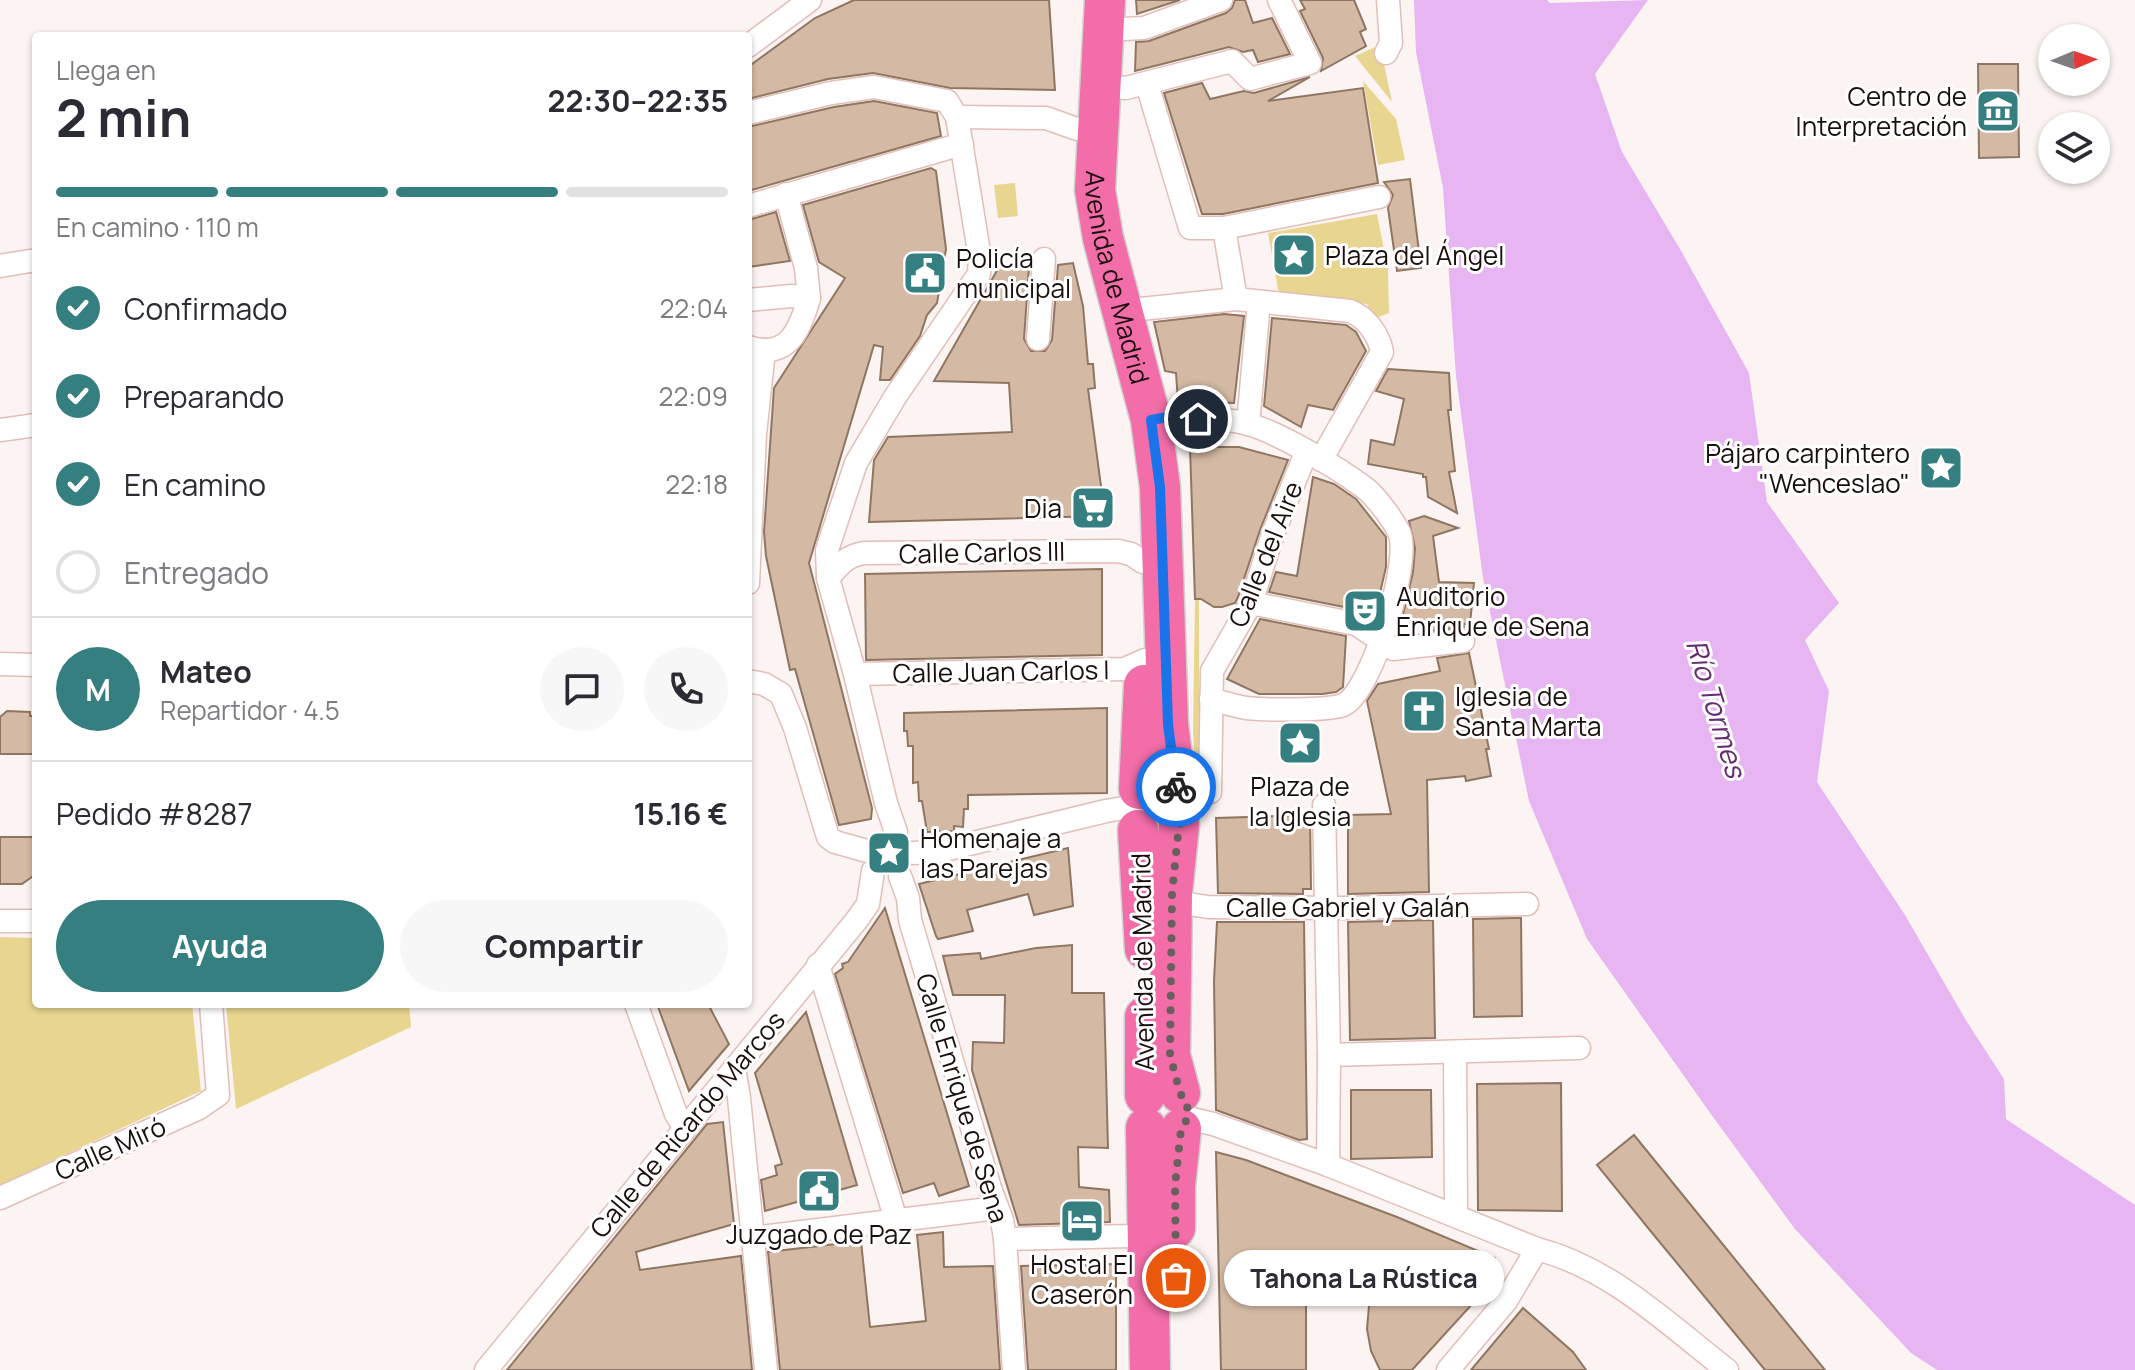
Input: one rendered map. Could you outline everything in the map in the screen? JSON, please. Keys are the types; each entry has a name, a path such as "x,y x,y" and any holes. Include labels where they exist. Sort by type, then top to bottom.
{"highway":[{"name":"Avenida de Madrid","path":"1078,0 1078,194 1090,269 1125,413 1139,498 1145,660 1157,807 1172,893 1168,1113 1149,1227 1150,1370"},
{"name":"Avenida de Madrid","path":"1104,15 1095,190 1103,238 1151,420 1160,487 1168,724 1145,915 1175,1186 1176,1370"}],"street":[{"path":"752,43 810,0"},
{"path":"1104,15 1144,28 1221,0"},
{"path":"1099,86 1121,88 1147,84 1232,61 1250,79 1310,63 1279,0"},
{"path":"1386,53 1391,43 1388,0"},
{"path":"1147,84 1190,228 1224,228 1379,197"},
{"path":"752,112 831,93 874,87 952,109 1046,118 1077,129"},
{"path":"896,832 828,578 827,550 856,463 895,397 979,274 980,258 962,144 952,109"},
{"path":"752,205 962,144"},
{"path":"752,498 756,349 776,349 789,342 798,329 809,298 806,268 786,194"},
{"path":"1224,228 1248,301 1248,424"},
{"path":"1038,339 1044,259"},
{"path":"0,266 32,261"},
{"path":"752,300 791,296 809,298"},
{"path":"1122,311 1248,301"},
{"name":"Calle del Aire","path":"1211,699 1212,671 1251,603 1273,534 1314,456 1382,352 1361,315 1350,311 1248,301"},
{"path":"913,853 953,848 1106,811 1157,807 1210,792 1211,699 1246,708 1340,707 1352,701 1382,640 1402,554 1399,532 1367,490 1314,456 1248,424 1173,416 1151,420"},
{"path":"0,430 32,426"},
{"name":"Calle Carlos III","path":"828,578 843,561 852,555 864,553 1108,550 1131,554 1143,562"},
{"path":"1251,603 1356,624 1393,649 1463,641"},
{"name":"Calle Juan Carlos I","path":"855,674 1125,669 1145,660"},
{"path":"0,664 32,665"},
{"path":"752,682 764,684 781,694 795,728 828,837 870,861 891,878 908,871 913,853 908,840 896,832 886,831 870,842 870,861"},
{"path":"1324,805 1328,1165"},
{"name":"Calle de Ricardo Marcos","path":"486,1370 868,904 870,861"},
{"name":"Calle Enrique de Sena","path":"900,876 908,898 910,920 1002,1220 1014,1370"},
{"name":"Calle Gabriel y Galán","path":"1172,893 1189,904 1208,907 1527,904"},
{"path":"0,921 32,921"},
{"path":"818,965 896,1220"},
{"name":"Calle Miró","path":"0,1198 199,1108 218,1095 211,1008"},
{"path":"637,1008 676,1114 685,1128"},
{"path":"1329,1055 1579,1048"},
{"path":"1455,1052 1456,1214"},
{"path":"734,1068 766,1370"},
{"path":"1168,1113 1213,1124 1328,1165 1537,1249 1565,1256 1626,1291 1727,1370"},
{"path":"752,1238 997,1208"},
{"path":"1005,1239 1131,1236 1149,1227"},
{"path":"1448,1370 1506,1301 1537,1249"}],"shaded area":[{"path":"1380,45 1392,102 1355,56"},
{"path":"1363,81 1396,119 1405,160 1378,165"},
{"path":"1015,183 1018,216 998,218 994,185"},
{"path":"1377,214 1388,270 1389,313 1374,319 1367,304 1282,295 1278,290 1268,233"},
{"path":"1195,599 1199,599 1202,776 1194,750 1193,731"},
{"path":"0,937 32,938 32,1008 192,1008 201,1091 0,1185"},
{"path":"226,1008 409,1008 411,1027 236,1109"}],"water":[{"name":"Río Tormes","path":"1414,0 1547,0 1550,3 1648,0 1595,74 1622,152 1749,373 1767,502 1839,603 1805,640 1829,691 1817,782 1905,915 2004,1079 2006,1119 2135,1205 2135,1370 1937,1370 1911,1353 1795,1229 1587,939 1529,801 1483,578 1456,376 1443,188 1416,52"}],"building":[{"path":"854,0 1049,0 1055,90 950,88 873,73 828,79 752,98 752,64 815,18"},
{"path":"1136,0 1180,0 1137,14"},
{"path":"1235,0 1245,0 1253,23 1272,18 1290,54 1258,62 1253,50 1243,52 1229,47 1135,71 1136,42 1149,41 1226,13"},
{"path":"1300,0 1354,0 1366,29 1360,32 1366,46 1321,71 1323,58 1300,11 1305,9"},
{"name":"Centro de Interpretación","path":"1978,64 2018,64 2019,157 1979,158"},
{"path":"1310,77 1268,101 1363,88 1378,183 1223,214 1202,214 1164,93 1202,83 1210,99 1244,91 1254,93"},
{"path":"874,101 937,113 941,136 752,190 752,126"},
{"path":"931,168 936,171 946,249 937,303 927,315 920,336 890,380 880,380 883,347 874,345 809,563 872,808 871,819 839,825 795,669 790,670 766,556 764,532 774,388 845,278 819,262 803,205"},
{"path":"1410,179 1421,268 1397,271 1388,208 1393,195 1384,182"},
{"path":"776,212 790,261 752,266 752,219"},
{"path":"1073,263 1083,306 1088,364 1093,364 1095,388 1088,389 1105,516 869,522 874,460 888,437 1012,432 1009,383 934,381 999,267 1029,267 1024,339 1031,351 1045,351 1052,340 1058,265"},
{"path":"1224,314 1244,316 1234,403 1178,401 1176,373 1165,371 1154,322"},
{"path":"1272,318 1346,325 1356,332 1366,351 1333,410 1308,405 1301,427 1264,406"},
{"path":"1388,369 1449,373 1451,410 1448,410 1455,471 1449,472 1457,513 1428,497 1423,474 1368,464 1371,440 1394,445 1404,399 1376,391"},
{"path":"1190,447 1239,447 1288,460 1238,597 1235,603 1222,607 1195,599"},
{"path":"1313,477 1334,484 1356,499 1386,537 1386,567 1374,619 1359,610 1269,592 1276,572 1297,576"},
{"path":"1424,516 1458,528 1433,536 1439,582 1474,583 1470,624 1463,624 1464,627 1431,631 1430,624 1401,623 1413,572 1415,548 1409,521"},
{"path":"1102,569 1102,655 866,660 865,574"},
{"path":"1260,619 1346,636 1343,687 1336,692 1322,694 1259,694 1227,679"},
{"path":"1469,653 1489,749 1486,749 1491,776 1466,781 1465,776 1427,780 1429,892 1348,894 1348,815 1391,814 1367,701 1378,684 1440,671 1437,658"},
{"path":"1107,708 1107,793 968,795 963,827 954,826 954,831 927,832 918,782 913,783 913,746 908,746 904,713"},
{"path":"7,711 30,712 32,754 0,754 0,717"},
{"path":"1310,815 1311,889 1303,889 1303,894 1218,893 1216,818"},
{"path":"0,837 32,837 32,877 22,884 0,884"},
{"path":"1068,848 1073,906 1034,915 1028,894 967,910 973,931 938,939 919,884"},
{"path":"885,908 969,1186 939,1196 934,1183 903,1193 835,974 843,968 842,964 848,962"},
{"path":"1521,918 1522,1016 1474,1017 1473,919"},
{"path":"1433,920 1435,1038 1350,1040 1348,922"},
{"path":"1217,922 1304,922 1307,1139 1299,1140 1216,1110 1214,981"},
{"path":"1072,945 1072,993 1104,993 1108,1148 1078,1147 1079,1187 1109,1190 1110,1222 1019,1225 972,1070 973,1042 1004,1043 1005,995 953,995 943,956 980,953 981,959 1036,948"},
{"path":"658,1008 710,1008 729,1044 689,1091"},
{"path":"806,1012 857,1185 765,1211 761,1180 777,1175 775,1166 782,1164 755,1073"},
{"path":"1561,1083 1562,1211 1478,1210 1477,1084"},
{"path":"1351,1090 1431,1090 1432,1157 1351,1159"},
{"path":"723,1122 734,1224 636,1252 640,1270 741,1256 752,1370 507,1370 707,1124"},
{"path":"1634,1135 1825,1370 1765,1370 1653,1234 1597,1165"},
{"path":"1216,1152 1246,1160 1397,1217 1495,1258 1485,1290 1412,1370 1380,1370 1371,1351 1367,1329 1369,1306 1378,1281 1306,1254 1306,1370 1221,1370"},
{"path":"943,1232 944,1267 993,1266 1000,1370 780,1370 768,1252 861,1241 870,1327 926,1321 917,1235"},
{"path":"1116,1264 1116,1370 1028,1370 1021,1266"},
{"path":"1523,1308 1573,1352 1586,1370 1471,1370"}],"way so far":[{"path":"1176,787 1184,813 1179,825 1172,893 1170,1055 1180,1093 1187,1104 1188,1118 1181,1129 1175,1186 1176,1278"}],"place":[{"name":"Centro de Interpretación","path":"1998,111"},
{"name":"Plaza del Ángel","path":"1294,255"},
{"name":"Policía municipal","path":"925,273"},
{"name":"Pájaro carpintero \"Wenceslao\"","path":"1941,468"},
{"name":"Dia","path":"1093,508"},
{"name":"Auditorio Enrique de Sena","path":"1365,611"},
{"name":"Iglesia de Santa Marta","path":"1424,711"},
{"name":"Plaza de la Iglesia","path":"1300,743"},
{"name":"Homenaje a las Parejas","path":"889,853"},
{"name":"Juzgado de Paz","path":"819,1191"},
{"name":"Hostal El Caserón","path":"1082,1221"},
{"name":"Tahona La Rústica","path":"1176,1278"}],"route":[{"path":"1176,787 1168,724 1160,487 1151,420 1173,416 1198,419"}]}
